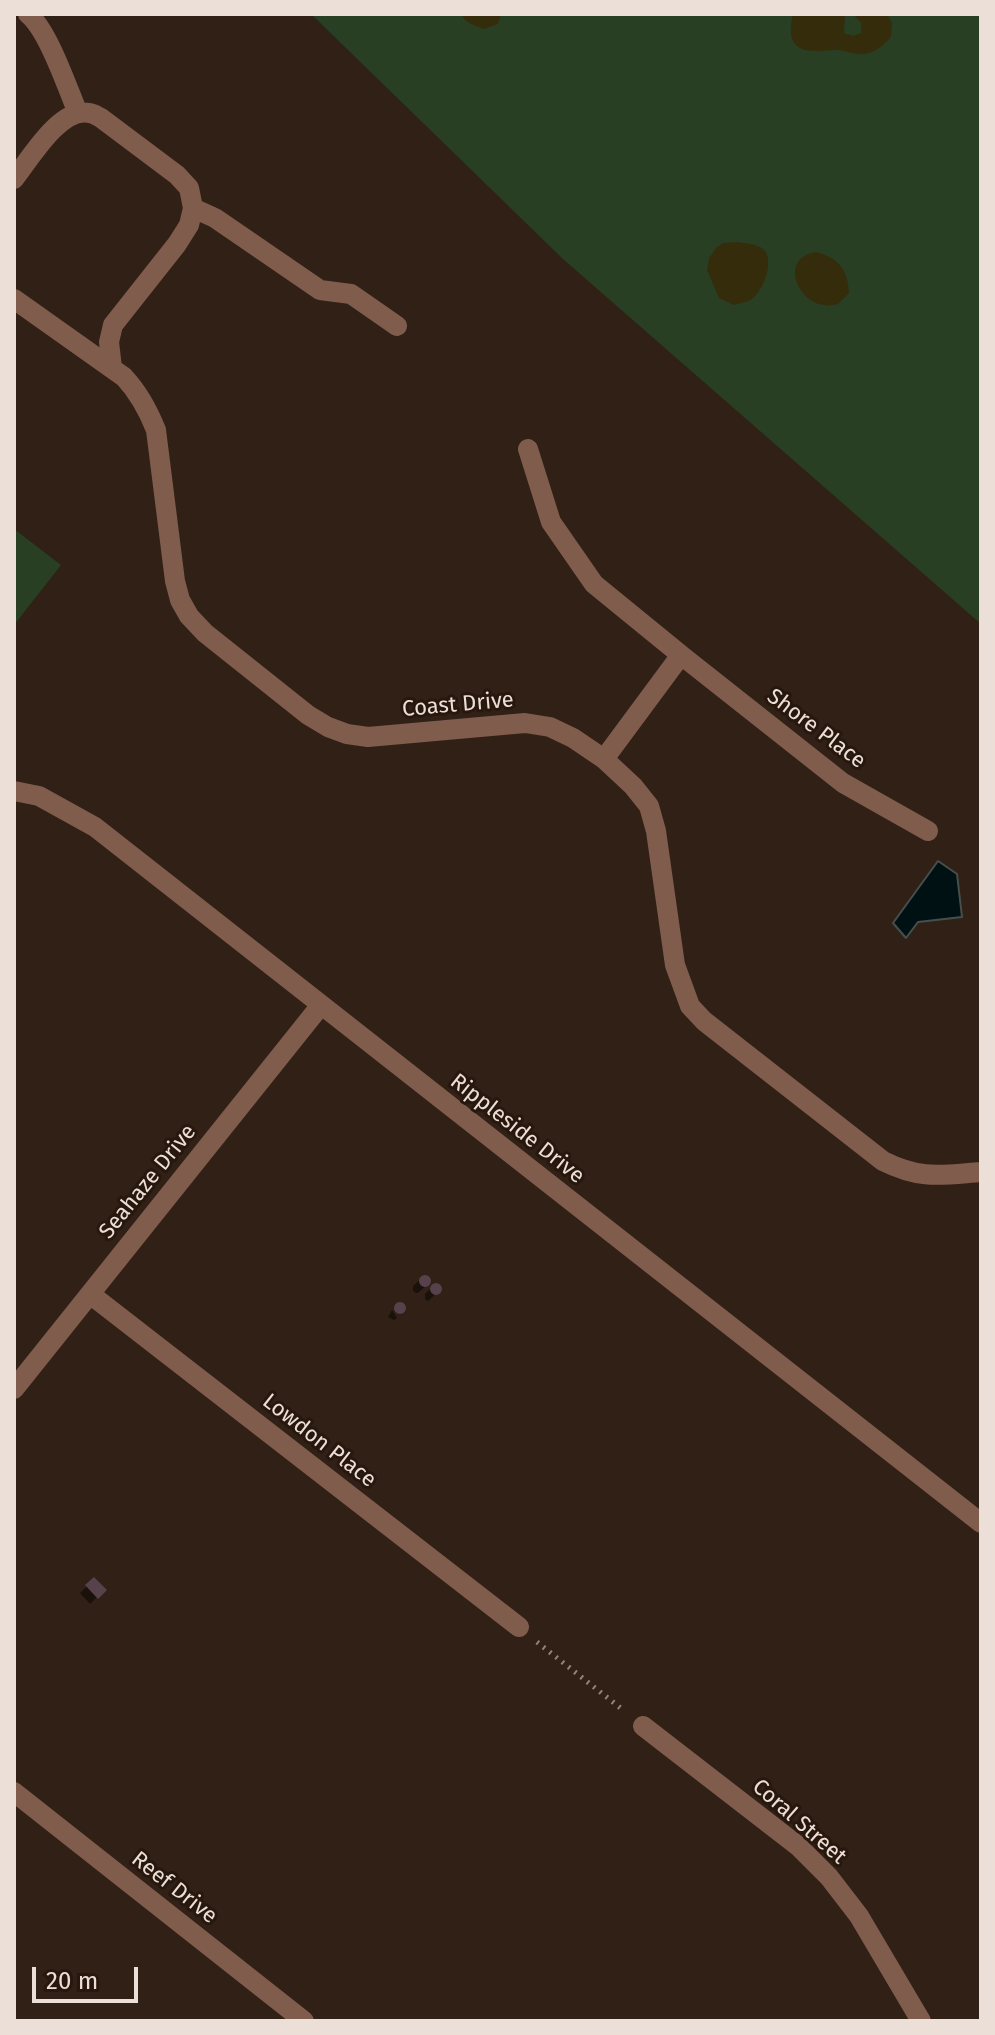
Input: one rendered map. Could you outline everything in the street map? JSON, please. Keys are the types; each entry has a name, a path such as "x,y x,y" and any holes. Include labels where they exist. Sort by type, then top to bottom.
{"street":[{"path":"28,14 36,20 78,113"},
{"path":"14,179 58,123 78,113 89,113 101,118 177,175 189,188 193,208 189,225 113,325 109,342 112,368"},
{"path":"193,208 215,218 320,290 351,294 397,326"},
{"name":"Coast Drive","path":"14,299 112,368 136,389 147,408 156,430 175,581 180,600 189,616 205,633 308,715 347,734 368,737 525,723 550,727 604,759 649,806 656,831 675,965 690,1006 704,1021 883,1161 917,1175 981,1172"},
{"name":"Shore Place","path":"528,449 551,522 594,584 843,783 928,831"},
{"path":"604,759 681,655"},
{"name":"Rippleside Drive","path":"14,791 39,796 95,827 981,1523"},
{"name":"Seahaze Drive","path":"14,1389 321,1005"},
{"name":"Lowdon Place","path":"90,1294 519,1627"},
{"name":"Coral Street","path":"643,1726 798,1846 829,1877 859,1916 921,2021"},
{"name":"Reef Drive","path":"14,1792 304,2021"}],"path":[{"path":"519,1627 643,1726"}],"green space":[{"path":"311,14 981,14 981,624 563,259"},
{"path":"14,529 61,565 14,625"}],"sand":[{"path":"462,14 501,14 498,24 484,29 468,22"},
{"path":"793,14 845,14 844,33 853,36 861,33 861,23 853,14 887,14 892,23 891,37 880,48 865,54 805,50 796,45 792,38"},
{"path":"737,242 762,248 768,266 764,282 756,295 734,305 719,298 707,270 709,258 716,248 723,243"},
{"path":"816,252 841,266 847,278 849,293 838,304 814,302 796,280 798,262"}],"shaded area":[{"path":"938,861 957,874 962,917 918,922 906,938 893,923"}],"building":[{"path":"425,1275 431,1281 425,1287 419,1281"},
{"path":"436,1283 442,1289 436,1295 430,1289"},
{"path":"400,1302 406,1308 400,1314 394,1308"},
{"path":"94,1577 107,1590 98,1599 85,1585"}]}
